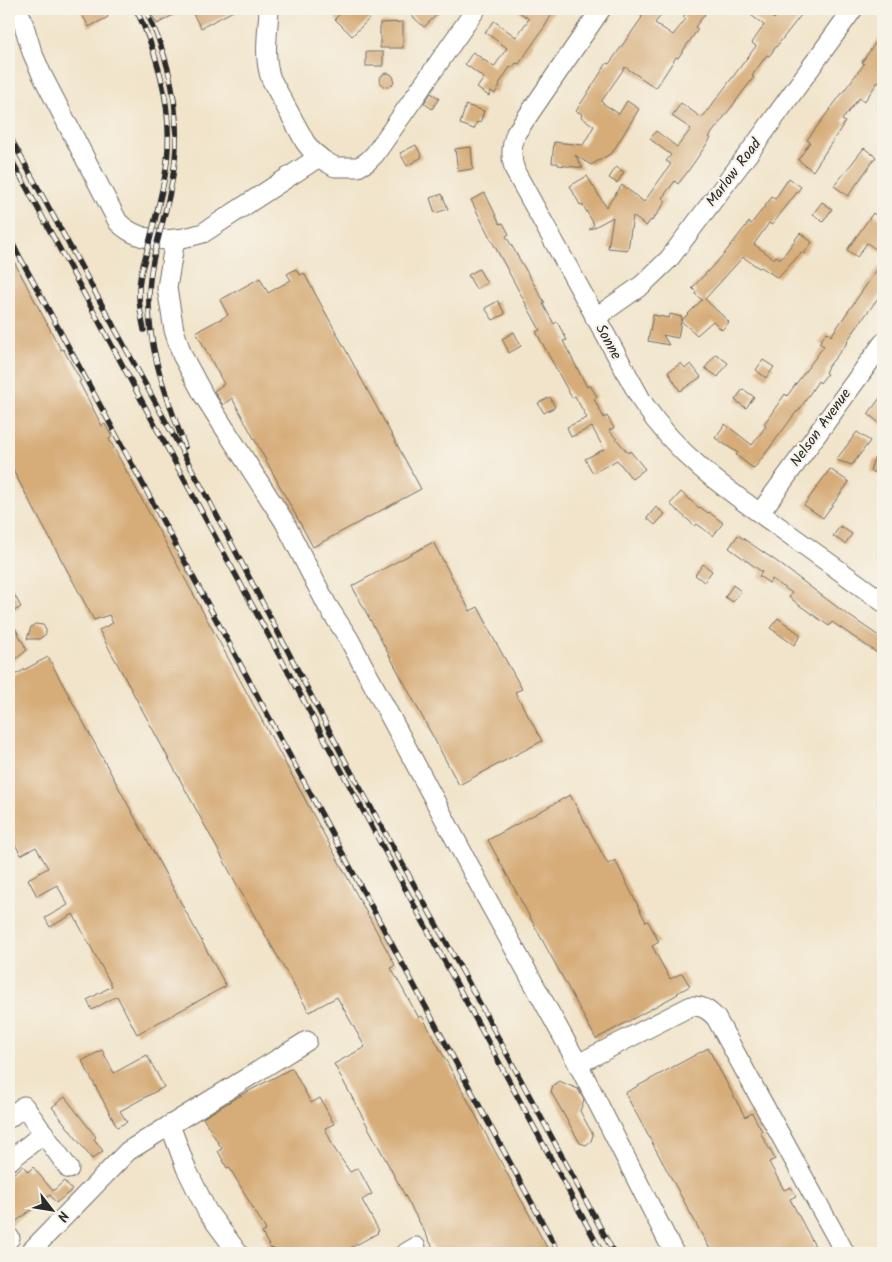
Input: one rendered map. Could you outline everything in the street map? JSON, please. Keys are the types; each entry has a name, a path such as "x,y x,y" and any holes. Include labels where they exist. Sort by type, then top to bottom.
{"street":[{"path":"16,9 22,19 32,52 42,74 118,222 133,234 143,238 158,240 186,238 203,233 320,158"},
{"path":"269,9 266,52 268,69 277,90 312,151 335,167 347,168 358,167 375,154 476,9"},
{"name":"Sonne","path":"601,9 522,122 513,141 511,152 516,173 643,404 658,426 707,475 883,602"},
{"name":"Marlow Road","path":"595,318 642,285 669,259 758,142 853,9"},
{"path":"175,239 167,288 174,330 182,355 204,396 284,521 326,605 349,639 486,897 578,1064 674,1253"},
{"name":"Nelson Avenue","path":"760,513 883,343"},
{"path":"578,1064 691,1006 704,1008 711,1012 845,1253"},
{"path":"29,1253 128,1151 307,1041"},
{"path":"9,1118 24,1106 69,1169"},
{"path":"170,1125 186,1168 207,1211 238,1253"},
{"path":"9,1161 44,1133"}],"building":[{"path":"79,9 104,9 108,17 89,27"},
{"path":"156,9 184,9 157,24 150,12"},
{"path":"190,9 237,9 201,28"},
{"path":"345,9 361,9 370,18 352,36 335,19"},
{"path":"417,9 443,9 424,27 411,15"},
{"path":"515,9 555,9 519,64 516,63 512,68 510,67 495,94 491,91 489,96 477,88 484,78 465,64 473,52 494,67 507,48 485,32 494,21 516,37 529,19"},
{"path":"632,9 666,9 655,23 673,35 686,19 683,17 689,9 698,9 705,14 695,27 698,29 678,58 676,57 656,88 625,67 601,102 619,114 627,101 639,109 612,153 591,165 575,155 583,168 552,163 554,142 583,145 594,126 581,117 582,114 576,111 607,63 609,64 641,19 642,16"},
{"path":"743,9 760,9 774,19 783,9 794,9 801,15 758,67 752,76 754,77 709,137 711,138 686,174 678,184 675,181 662,198 666,201 652,221 646,226 633,216 628,250 608,248 613,217 589,230 594,224 582,204 580,205 570,186 587,176 606,207 622,185 644,202 671,164 666,161 671,155 650,139 656,131 677,147 691,129 672,116 681,103 702,118 756,46 752,43 764,25"},
{"path":"403,22 403,48 380,48 380,23"},
{"path":"883,32 883,86 878,82 864,102 859,98 842,120 845,122 813,171 798,160 810,142 807,140 864,64 862,62"},
{"path":"366,52 383,52 383,66 366,66"},
{"path":"387,73 392,75 394,80 392,85 387,87 382,85 380,80 382,75"},
{"path":"431,93 439,98 432,109 424,103"},
{"path":"466,105 484,111 480,123 477,122 474,129 460,124"},
{"path":"416,145 422,157 407,166 400,153"},
{"path":"471,147 473,169 458,171 455,149"},
{"path":"864,148 876,157 848,196 834,186"},
{"path":"616,167 624,172 617,183 609,178"},
{"path":"789,178 801,187 772,225 769,223 754,244 774,259 776,256 781,259 800,233 812,242 804,254 802,252 778,278 743,257 705,299 729,322 722,330 713,321 697,335 681,321 702,300 695,294 696,292 692,288 724,254 749,222 751,224 772,197 775,199"},
{"path":"485,193 500,224 503,223 509,234 506,236 545,303 543,304 554,324 557,322 567,340 563,341 587,387 590,385 597,397 594,399 604,418 607,416 614,428 609,430 628,453 630,451 645,469 632,479 617,460 593,473 585,459 604,449 592,427 571,437 567,427 587,418 575,396 572,398 536,332 540,330 471,200"},
{"path":"442,194 448,209 435,213 430,198"},
{"path":"822,202 832,209 823,222 813,214"},
{"path":"873,213 883,221 883,254 867,243 857,257 847,250"},
{"path":"9,252 61,350 63,349 81,381 79,382 102,426 105,424 112,437 109,439 395,965 391,968 419,1018 422,1016 550,1253 436,1253 334,1064 365,1047 337,997 309,1012 237,885 99,630 113,623 109,615 94,620 9,463"},
{"path":"883,261 883,291 848,342 827,368 825,373 827,374 820,383 818,381 798,412 754,469 736,455 738,453 715,438 725,424 752,445 785,394 787,396 824,346 819,343 827,332 831,336"},
{"path":"296,269 300,275 304,273 421,489 313,547 232,398 223,405 214,391 224,384 196,332 228,315 220,300 260,278 268,293 291,280 287,274"},
{"path":"479,269 487,283 476,289 468,275"},
{"path":"498,301 505,314 493,320 485,308"},
{"path":"670,314 682,317 678,338 663,335 669,345 648,341 653,315 669,318"},
{"path":"514,332 521,346 509,353 502,339"},
{"path":"716,354 728,363 718,377 705,368"},
{"path":"763,360 774,367 766,378 756,370"},
{"path":"681,363 685,368 691,364 701,377 680,391 668,372"},
{"path":"743,389 754,397 746,408 735,400"},
{"path":"883,394 883,426 868,414"},
{"path":"550,397 555,407 544,413 538,403"},
{"path":"857,432 870,441 852,465 836,460"},
{"path":"874,458 883,461 883,475 870,471"},
{"path":"830,469 849,482 823,518 804,505"},
{"path":"681,492 699,508 709,512 723,523 713,536 697,524 695,526 670,504"},
{"path":"656,507 665,514 655,525 647,518"},
{"path":"840,526 852,534 845,544 833,536"},
{"path":"738,535 883,639 883,657 832,622 829,626 799,605 789,597 792,593 772,579 769,583 759,576 762,572 729,548"},
{"path":"433,542 470,611 478,607 522,689 515,692 542,741 459,785 352,586"},
{"path":"703,564 712,571 704,582 695,575"},
{"path":"9,585 21,607 9,614"},
{"path":"733,585 741,591 733,602 725,597"},
{"path":"9,617 27,650 9,665"},
{"path":"778,618 801,635 794,645 770,628"},
{"path":"35,624 43,625 46,634 39,639 27,639 31,627"},
{"path":"48,657 226,986 137,1034 117,996 92,1010 87,1000 112,986 73,914 50,927 45,918 68,905 57,885 37,896 28,879 48,868 36,847 21,855 9,833 9,678"},
{"path":"570,795 608,864 615,860 646,922 648,921 659,942 652,946 670,979 682,973 690,986 596,1039 488,840"},
{"path":"708,1048 745,1117 752,1113 762,1131 760,1132 775,1159 769,1162 784,1190 791,1187 796,1196 790,1199 816,1248 806,1253 712,1253 625,1093"},
{"path":"102,1050 114,1073 147,1055 164,1087 120,1111 127,1122 117,1127 82,1061"},
{"path":"292,1068 311,1103 320,1098 334,1124 325,1128 334,1148 350,1172 358,1168 372,1194 362,1200 379,1231 378,1233 341,1253 276,1253 273,1248 271,1249 262,1233 266,1230 229,1167 227,1168 218,1151 222,1149 203,1118"},
{"path":"559,1081 578,1089 584,1100 580,1111 593,1135 591,1141 586,1145 580,1143 551,1092 553,1085"},
{"path":"65,1097 96,1137 94,1139 103,1151 92,1159 52,1107"},
{"path":"23,1166 28,1172 33,1167 53,1191 64,1181 72,1190 56,1203 50,1195 9,1227 9,1177"}],"railway":[{"path":"136,9 153,50 159,71 167,114 168,136 164,181 139,284 144,330"},
{"path":"145,9 164,54 170,77 176,124 174,172 152,268 149,314 159,372 185,447"},
{"path":"9,135 206,495 349,768 465,976 614,1253"},
{"path":"9,155 602,1253"},
{"path":"9,237 559,1253"}]}
